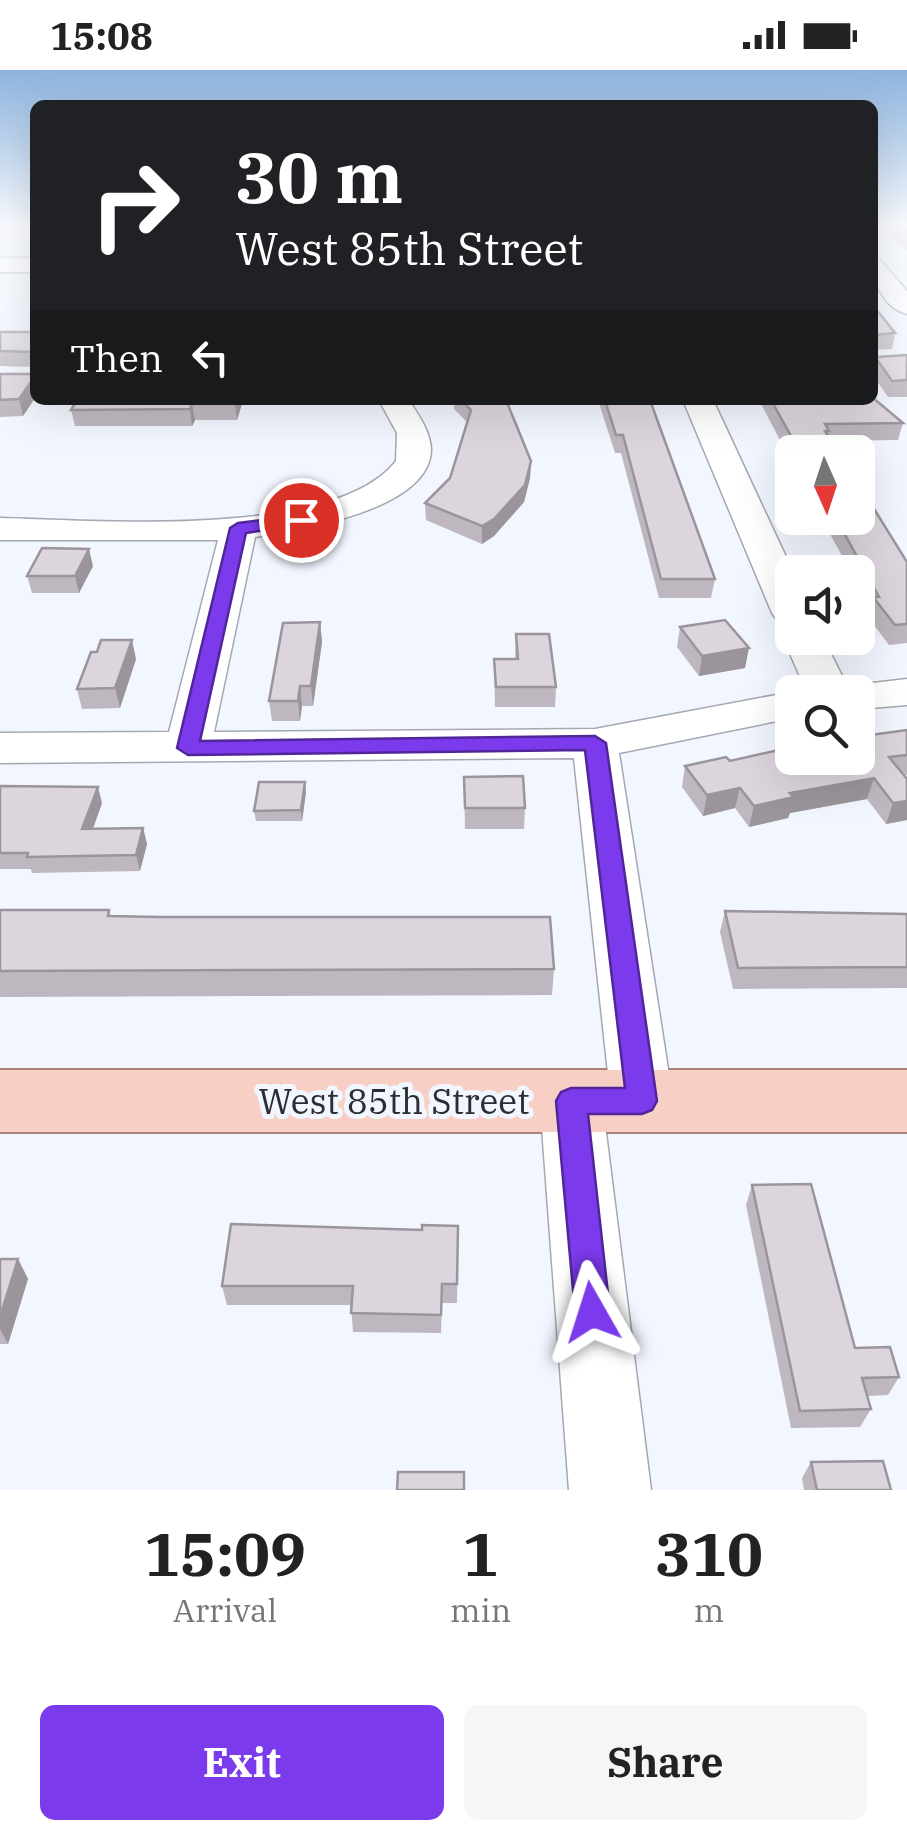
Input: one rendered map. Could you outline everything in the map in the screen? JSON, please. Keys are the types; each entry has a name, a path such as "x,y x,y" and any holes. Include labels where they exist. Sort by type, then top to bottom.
{"main road":[{"name":"West 85th Street","path":"0,1101 907,1101"}],"street":[{"path":"0,529 238,528 325,516 366,500 401,478 414,459 413,432 397,405"},
{"path":"700,405 775,574"},
{"path":"188,748 238,528"},
{"path":"875,695 907,692"},
{"path":"0,748 595,743 775,708"},
{"path":"595,743 642,1101"},
{"path":"571,1101 610,1490"}],"building":[{"path":"878,312 895,333 878,335"},
{"path":"0,332 30,332 30,352 0,351"},
{"path":"907,355 907,380 892,381 878,357"},
{"path":"0,374 30,374 30,383 19,399 0,400"},
{"path":"878,402 903,423 825,424 829,431 825,431 827,435 791,435 774,405"},
{"path":"74,405 192,405 190,409 71,410"},
{"path":"466,405 508,405 531,461 525,485 494,519 482,526 425,503 450,478 471,410"},
{"path":"607,405 652,405 715,579 661,579 623,435 616,435"},
{"path":"875,510 907,562 907,624 895,625 875,600 879,597 875,590 875,555 856,555 845,535 875,535"},
{"path":"42,548 89,549 75,576 27,576"},
{"path":"725,620 749,648 702,656 680,627"},
{"path":"320,622 311,686 300,686 298,701 269,701 283,623"},
{"path":"516,634 549,634 556,687 496,687 494,659 518,659"},
{"path":"101,640 132,640 115,688 77,689 91,652 97,652"},
{"path":"907,730 907,755 889,757 907,779 907,801 893,803 874,778 790,793 794,797 754,806 740,788 707,795 685,766 726,757 730,761 775,751 775,775 875,775 875,734"},
{"path":"523,776 525,808 465,808 464,777"},
{"path":"259,782 305,782 301,810 254,811"},
{"path":"0,786 98,787 82,829 143,828 136,855 27,857 28,853 0,853"},
{"path":"0,910 109,910 108,916 160,917 550,917 554,969 0,971"},
{"path":"725,911 907,914 907,967 738,968"},
{"path":"811,1184 855,1348 890,1347 899,1377 862,1378 871,1409 800,1411 752,1185"},
{"path":"231,1224 422,1230 422,1225 458,1226 457,1284 442,1284 441,1315 351,1313 353,1286 222,1286"},
{"path":"0,1259 18,1259 0,1317"},
{"path":"883,1461 891,1490 817,1490 811,1462"},
{"path":"398,1472 464,1472 464,1490 397,1490"}],"route":[{"path":"301,520 238,528 188,748 595,743 642,1101 571,1101 592,1312"}]}
